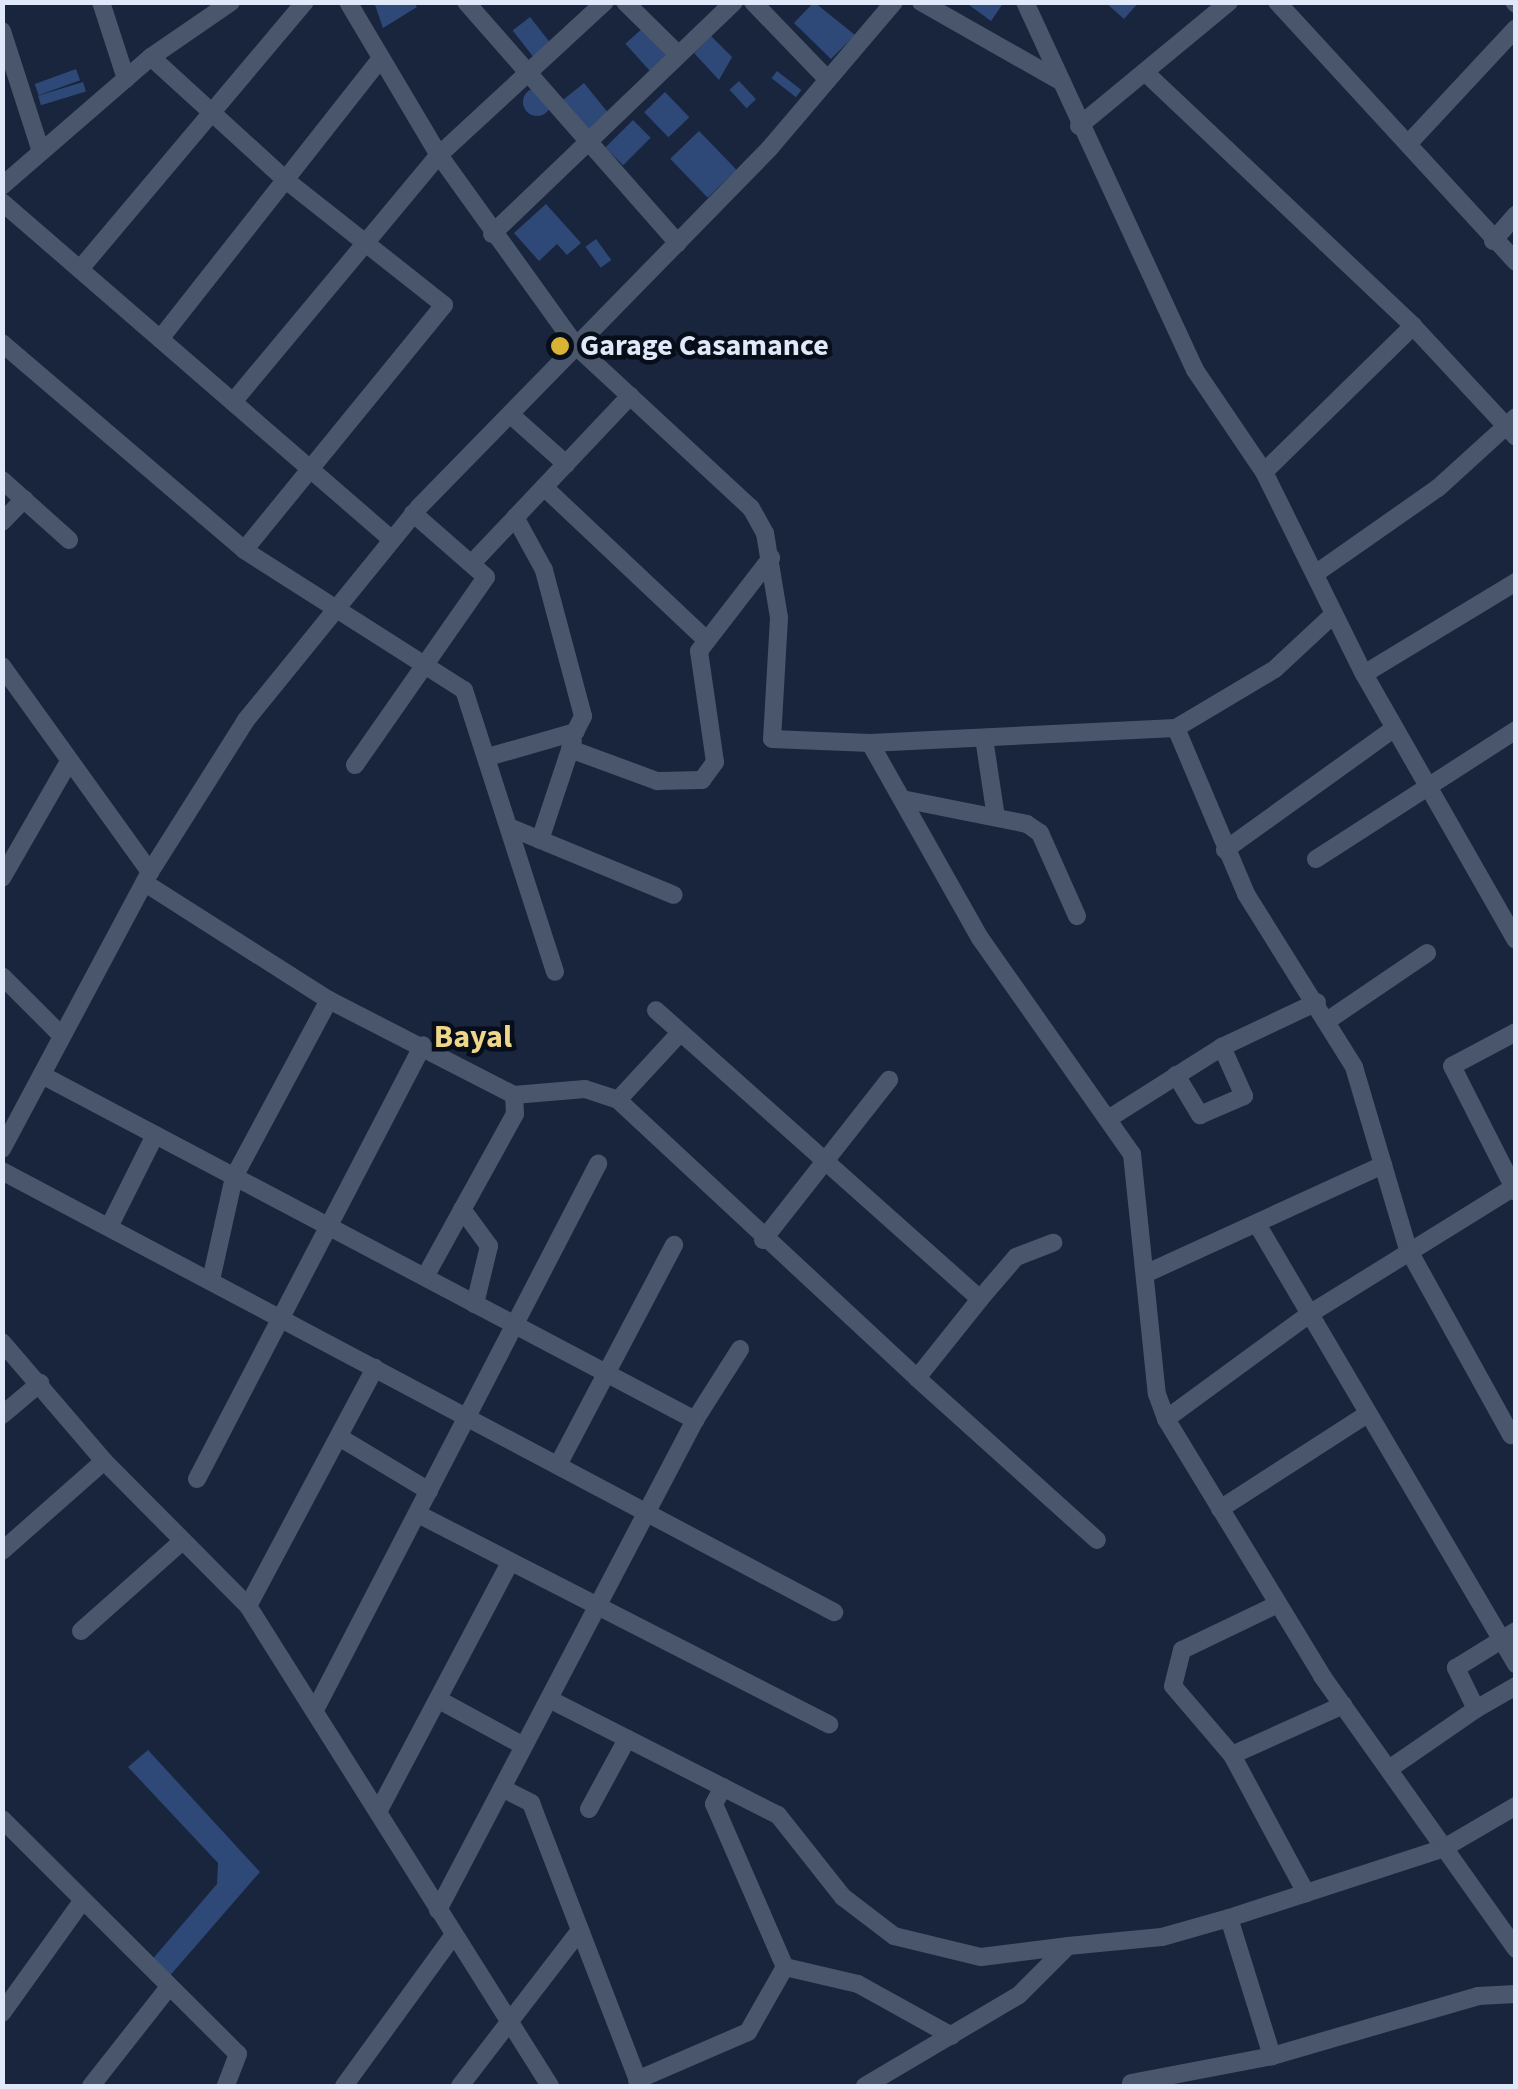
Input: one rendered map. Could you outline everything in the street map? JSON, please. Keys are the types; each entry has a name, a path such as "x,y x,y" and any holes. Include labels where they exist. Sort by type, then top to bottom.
{"street":[{"path":"101,2 126,79"},
{"path":"2,186 151,57 231,2"},
{"path":"80,269 305,2"},
{"path":"348,2 439,155 492,234 577,347 730,483 751,508 771,558 780,618 772,739 870,744 1176,728 1275,669 1333,615"},
{"path":"466,2 678,243"},
{"path":"233,402 439,155 605,2"},
{"path":"625,2 678,54"},
{"path":"492,234 590,146 734,2"},
{"path":"753,2 828,80"},
{"path":"2,1149 147,878 246,720 413,513 678,243 894,2"},
{"path":"920,2 1062,82"},
{"path":"1025,2 1196,370 1264,472 1364,674 1516,940"},
{"path":"1080,126 1148,75 1229,2"},
{"path":"1277,2 1516,262"},
{"path":"1408,144 1516,28"},
{"path":"2,31 41,152"},
{"path":"151,57 287,180 442,298 443,312 244,550"},
{"path":"160,338 381,58"},
{"path":"1148,75 1413,326 1513,427 1438,488 1314,574"},
{"path":"2,104 24,98"},
{"path":"2,202 391,539"},
{"path":"1494,241 1516,216"},
{"path":"1264,472 1413,326"},
{"path":"2,343 244,550 427,663 470,698 555,972"},
{"path":"475,560 630,396"},
{"path":"512,416 566,464"},
{"path":"2,480 70,540"},
{"path":"544,487 704,638"},
{"path":"2,522 24,499"},
{"path":"356,765 486,577 475,560 413,513"},
{"path":"516,517 544,570 581,690 572,741 540,840"},
{"path":"488,757 572,741 657,782 702,780 715,762 697,670 704,638 771,558"},
{"path":"1364,674 1516,582"},
{"path":"2,666 147,878 329,1000 514,1094 585,1089 618,1100 763,1240 1097,1540"},
{"path":"1176,728 1226,850 1260,920 1317,1002 1354,1067 1408,1249 1512,1435"},
{"path":"1226,850 1395,728"},
{"path":"1316,859 1516,730"},
{"path":"984,738 996,817"},
{"path":"870,744 980,938 1108,1119 1136,1166 1145,1274 1166,1418 1343,1705 1516,1949"},
{"path":"2,878 68,763"},
{"path":"902,800 996,817 1040,833 1077,916"},
{"path":"509,827 674,895"},
{"path":"1328,1021 1427,953"},
{"path":"2,976 62,1036"},
{"path":"211,1280 234,1177 329,1000"},
{"path":"1108,1119 1222,1047 1317,1002"},
{"path":"656,1010 980,1299"},
{"path":"1166,1418 1311,1313 1408,1249 1515,1188 1452,1066 1516,1032"},
{"path":"618,1100 679,1034"},
{"path":"197,1478 423,1046"},
{"path":"1176,1075 1200,1115 1244,1096 1222,1047"},
{"path":"42,1076 695,1420"},
{"path":"763,1240 889,1080"},
{"path":"425,1277 515,1114 514,1094"},
{"path":"109,1227 155,1135"},
{"path":"317,1706 598,1164"},
{"path":"1145,1274 1384,1166"},
{"path":"2,1171 834,1612"},
{"path":"462,1209 488,1246 475,1304"},
{"path":"1257,1224 1366,1415 1508,1634 1516,1664"},
{"path":"558,1465 674,1244"},
{"path":"917,1378 1016,1257 1053,1244"},
{"path":"2,1342 104,1462 180,1543 248,1606 317,1706 453,1936 550,2086"},
{"path":"438,1910 695,1420 740,1349"},
{"path":"248,1606 375,1368"},
{"path":"2,1415 40,1383"},
{"path":"1220,1509 1366,1415"},
{"path":"340,1437 429,1492"},
{"path":"2,1551 104,1462"},
{"path":"418,1514 595,1608 829,1724"},
{"path":"81,1631 180,1543"},
{"path":"379,1810 441,1701 510,1563"},
{"path":"1278,1604 1182,1650 1173,1686 1232,1755 1306,1893"},
{"path":"1476,1709 1456,1668 1508,1634"},
{"path":"1389,1769 1516,1686"},
{"path":"549,1699 778,1816 843,1897 894,1936 981,1957 1162,1937 1444,1848 1516,1806"},
{"path":"441,1701 524,1746"},
{"path":"1232,1755 1343,1705"},
{"path":"589,1809 628,1739"},
{"path":"723,1787 714,1804 784,1967"},
{"path":"502,1788 531,1803 638,2083 748,2032 784,1967"},
{"path":"4,1826 238,2054 226,2086"},
{"path":"2,2013 83,1900"},
{"path":"1228,1918 1272,2056"},
{"path":"460,2086 580,1930"},
{"path":"344,2086 453,1936"},
{"path":"865,2086 1019,1995 1068,1946"},
{"path":"784,1967 858,1984 952,2036"},
{"path":"91,2086 169,1987"},
{"path":"1131,2083 1272,2056 1478,1996 1516,1994"}],"building":[{"path":"374,2 414,2 417,7 383,28"},
{"path":"814,2 855,35 831,59 794,23"},
{"path":"965,2 1004,2 991,21"},
{"path":"1105,2 1139,2 1124,19"},
{"path":"530,17 555,49 538,63 513,31"},
{"path":"644,27 671,57 652,73 625,44"},
{"path":"711,36 732,57 719,80 694,53"},
{"path":"76,69 80,80 39,95 35,84"},
{"path":"777,71 801,90 796,97 771,78"},
{"path":"739,81 756,99 747,108 729,90"},
{"path":"83,82 86,92 41,105 38,96"},
{"path":"584,83 611,116 589,134 562,101"},
{"path":"537,88 547,92 551,102 547,112 537,116 527,112 523,102 527,92"},
{"path":"665,92 689,117 668,137 644,112"},
{"path":"633,120 651,138 623,165 605,148"},
{"path":"699,131 737,170 708,198 670,159"},
{"path":"546,204 581,243 567,255 557,244 539,261 514,233"},
{"path":"596,239 611,260 601,268 585,247"},
{"path":"148,1750 260,1872 167,1979 150,1962 217,1884 218,1863 128,1767"}],"place":[{"name":"Garage Casamance","path":"560,346"}],"district":[{"name":"Bayal","path":"473,1037"}]}
